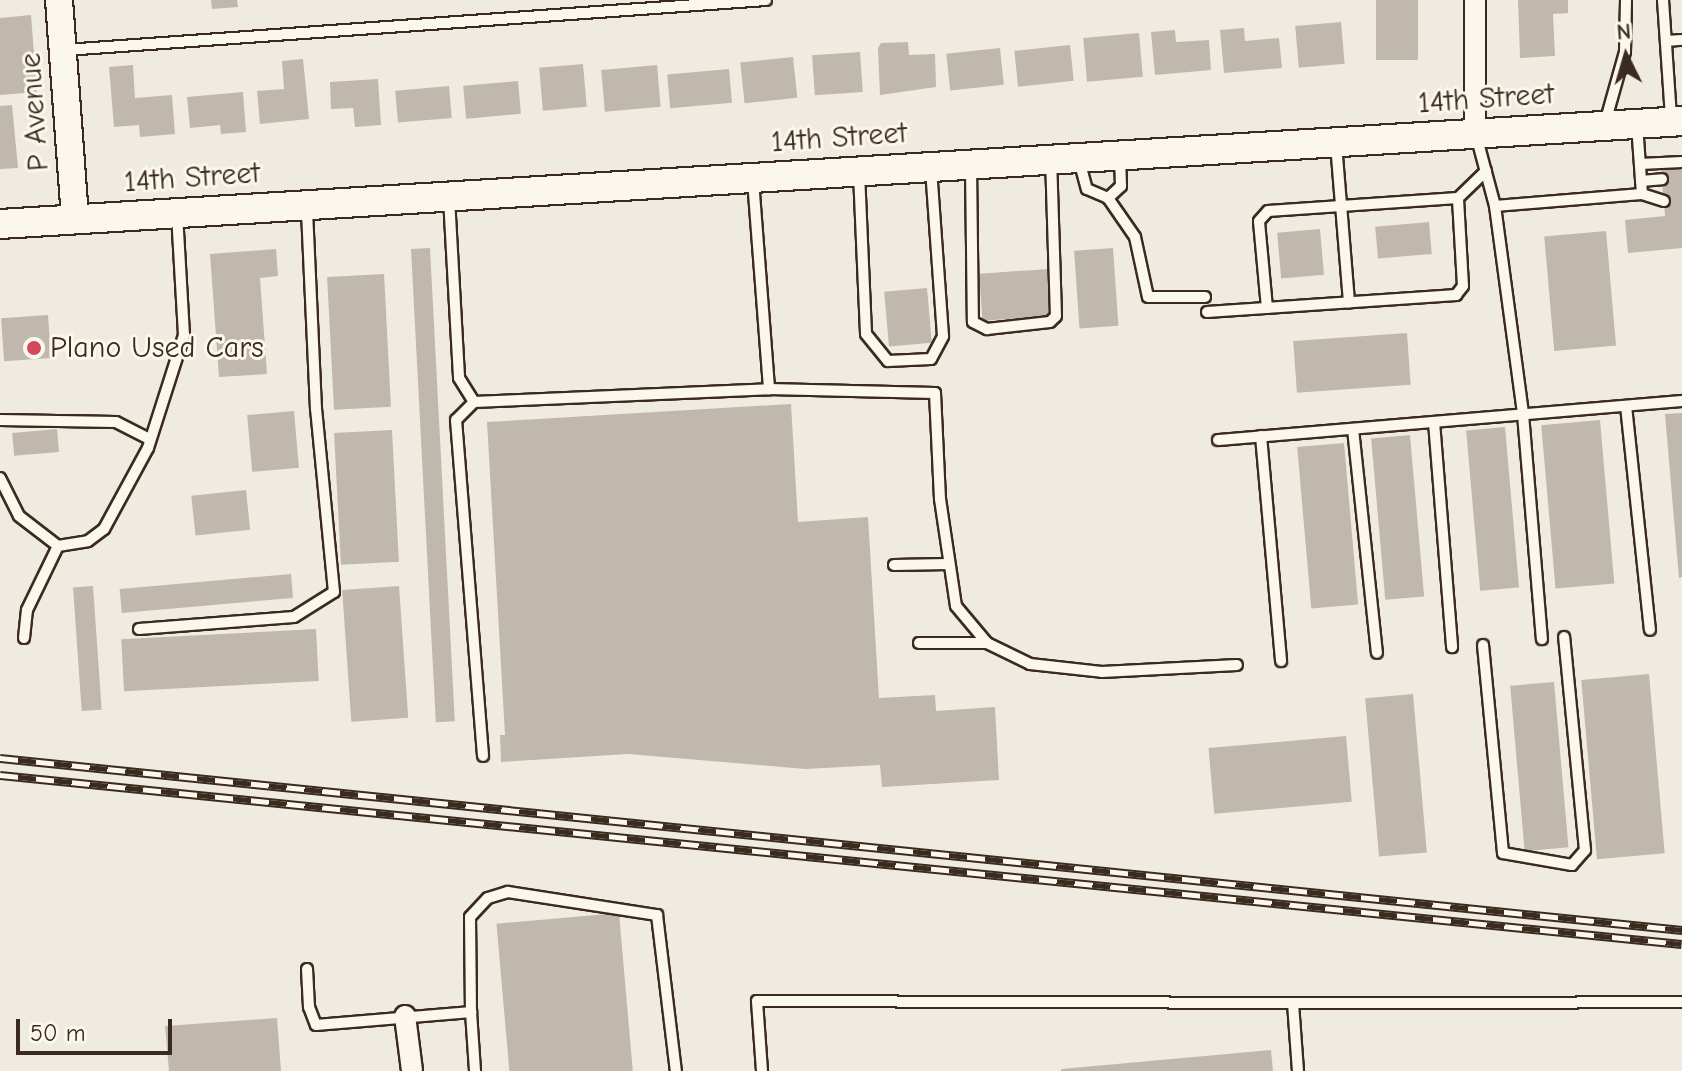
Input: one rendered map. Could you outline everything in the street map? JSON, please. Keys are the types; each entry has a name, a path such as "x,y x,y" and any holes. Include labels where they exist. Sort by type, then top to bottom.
{"main road":[{"name":"14th Street","path":"0,224 1677,121"}],"street":[{"name":"P Avenue","path":"59,0 75,219"},
{"path":"1475,0 1475,133"},
{"path":"405,1016 412,1071"}],"lane":[{"path":"63,50 766,0"},
{"path":"1605,125 1625,52 1626,0"},
{"path":"1663,0 1677,121"},
{"path":"1666,41 1682,40"},
{"path":"1637,123 1642,194"},
{"path":"1475,133 1495,206 1523,414 1542,639"},
{"path":"1336,142 1349,302"},
{"path":"1108,198 1121,186 1120,155"},
{"path":"971,164 973,322 987,329 1050,322 1056,316 1065,158"},
{"path":"1065,158 1087,189 1108,198 1135,237 1148,297 1205,297"},
{"path":"1640,164 1682,162"},
{"path":"859,171 866,334 888,361 931,359 943,336 930,167"},
{"path":"1267,308 1259,221 1268,211 1458,198 1486,171"},
{"path":"753,178 769,389"},
{"path":"1641,181 1662,179"},
{"path":"1495,206 1642,194 1664,201"},
{"path":"449,196 459,378 474,402"},
{"path":"1207,312 1456,295 1463,286 1458,198"},
{"path":"139,629 294,617 334,592 315,396 307,205"},
{"path":"0,478 19,516 58,546 88,541 104,529 133,482 184,335 177,213"},
{"path":"483,756 456,420 474,402 769,389 935,393 948,564 956,606 987,643 1030,664 1102,672 1237,665"},
{"path":"1218,440 1682,401"},
{"path":"1626,406 1650,630"},
{"path":"0,420 101,420 150,439"},
{"path":"1434,422 1452,647"},
{"path":"1353,429 1377,653"},
{"path":"1261,436 1281,661"},
{"path":"24,638 27,610 58,546"},
{"path":"894,565 948,564"},
{"path":"1483,645 1503,853 1572,865 1585,850 1564,637"},
{"path":"919,643 987,643"},
{"path":"475,1071 470,917 488,898 508,892 657,915 676,1071"},
{"path":"307,969 309,1007 316,1025 471,1012"},
{"path":"762,1071 757,1001 1682,1002"},
{"path":"1293,1003 1298,1071"}],"building":[{"path":"211,0 237,0 238,7 212,9"},
{"path":"1376,0 1418,0 1418,60 1376,60"},
{"path":"1518,0 1568,0 1568,13 1553,14 1555,56 1520,58"},
{"path":"31,15 37,92 0,95 0,18"},
{"path":"1341,22 1345,64 1299,68 1295,26"},
{"path":"1244,28 1245,41 1279,38 1282,68 1224,73 1220,30"},
{"path":"1175,30 1176,42 1209,40 1211,70 1155,75 1151,32"},
{"path":"1139,33 1143,77 1087,82 1083,38"},
{"path":"908,42 909,55 935,54 936,87 880,95 878,48 881,43"},
{"path":"1070,45 1074,81 1018,87 1014,51"},
{"path":"1000,48 1004,85 950,90 946,54"},
{"path":"860,52 863,92 815,95 812,55"},
{"path":"793,57 797,98 745,103 740,63"},
{"path":"303,59 309,119 260,124 257,91 284,89 282,61"},
{"path":"583,64 587,107 543,111 539,68"},
{"path":"133,65 135,98 172,95 175,134 140,137 139,125 114,127 109,67"},
{"path":"657,65 661,107 605,112 601,70"},
{"path":"729,69 732,103 670,108 667,74"},
{"path":"378,79 381,125 355,127 353,108 331,109 330,82"},
{"path":"518,81 521,114 466,119 463,86"},
{"path":"449,86 452,118 398,123 395,91"},
{"path":"243,92 246,132 221,134 220,125 190,128 187,97"},
{"path":"12,105 18,168 0,169 0,106"},
{"path":"1682,169 1682,248 1628,253 1625,220 1665,216 1661,170"},
{"path":"1429,222 1432,254 1378,259 1375,227"},
{"path":"1320,229 1324,275 1281,279 1277,233"},
{"path":"1606,231 1616,346 1554,351 1544,236"},
{"path":"430,248 455,721 436,722 411,249"},
{"path":"1113,248 1118,326 1080,329 1074,251"},
{"path":"276,249 278,276 260,278 267,374 219,377 210,254"},
{"path":"1048,269 1051,316 982,321 979,274"},
{"path":"384,274 391,407 334,410 327,277"},
{"path":"927,288 932,343 889,347 884,292"},
{"path":"48,315 51,358 4,361 1,318"},
{"path":"1407,333 1411,385 1297,393 1293,341"},
{"path":"791,404 798,522 868,517 879,698 935,695 936,711 995,707 999,780 882,787 880,765 805,769 628,754 501,762 500,735 505,735 487,422"},
{"path":"294,411 299,468 252,472 247,415"},
{"path":"1682,413 1682,577 1679,578 1665,414"},
{"path":"1600,420 1614,583 1556,589 1541,425"},
{"path":"1505,427 1519,587 1480,591 1466,430"},
{"path":"57,429 59,452 14,456 12,433"},
{"path":"392,430 399,562 341,565 334,433"},
{"path":"1410,435 1424,596 1385,600 1371,438"},
{"path":"1344,443 1358,604 1311,608 1297,447"},
{"path":"246,490 250,530 195,536 191,496"},
{"path":"291,574 293,598 122,613 120,589"},
{"path":"93,586 102,710 82,711 73,587"},
{"path":"399,586 408,718 351,722 342,590"},
{"path":"316,629 319,681 124,691 121,639"},
{"path":"1649,674 1665,853 1597,859 1581,680"},
{"path":"1554,682 1568,847 1525,851 1510,686"},
{"path":"1413,694 1427,852 1379,857 1365,698"},
{"path":"1346,736 1352,802 1214,814 1209,748"},
{"path":"619,913 633,1071 509,1071 496,924"},
{"path":"277,1018 281,1071 169,1071 165,1026"},
{"path":"1271,1050 1273,1071 1061,1071 1061,1069"}],"railway":[{"path":"0,758 1682,930"},
{"path":"0,775 1682,944"}],"place":[{"name":"Plano Used Cars","path":"34,348"}]}
